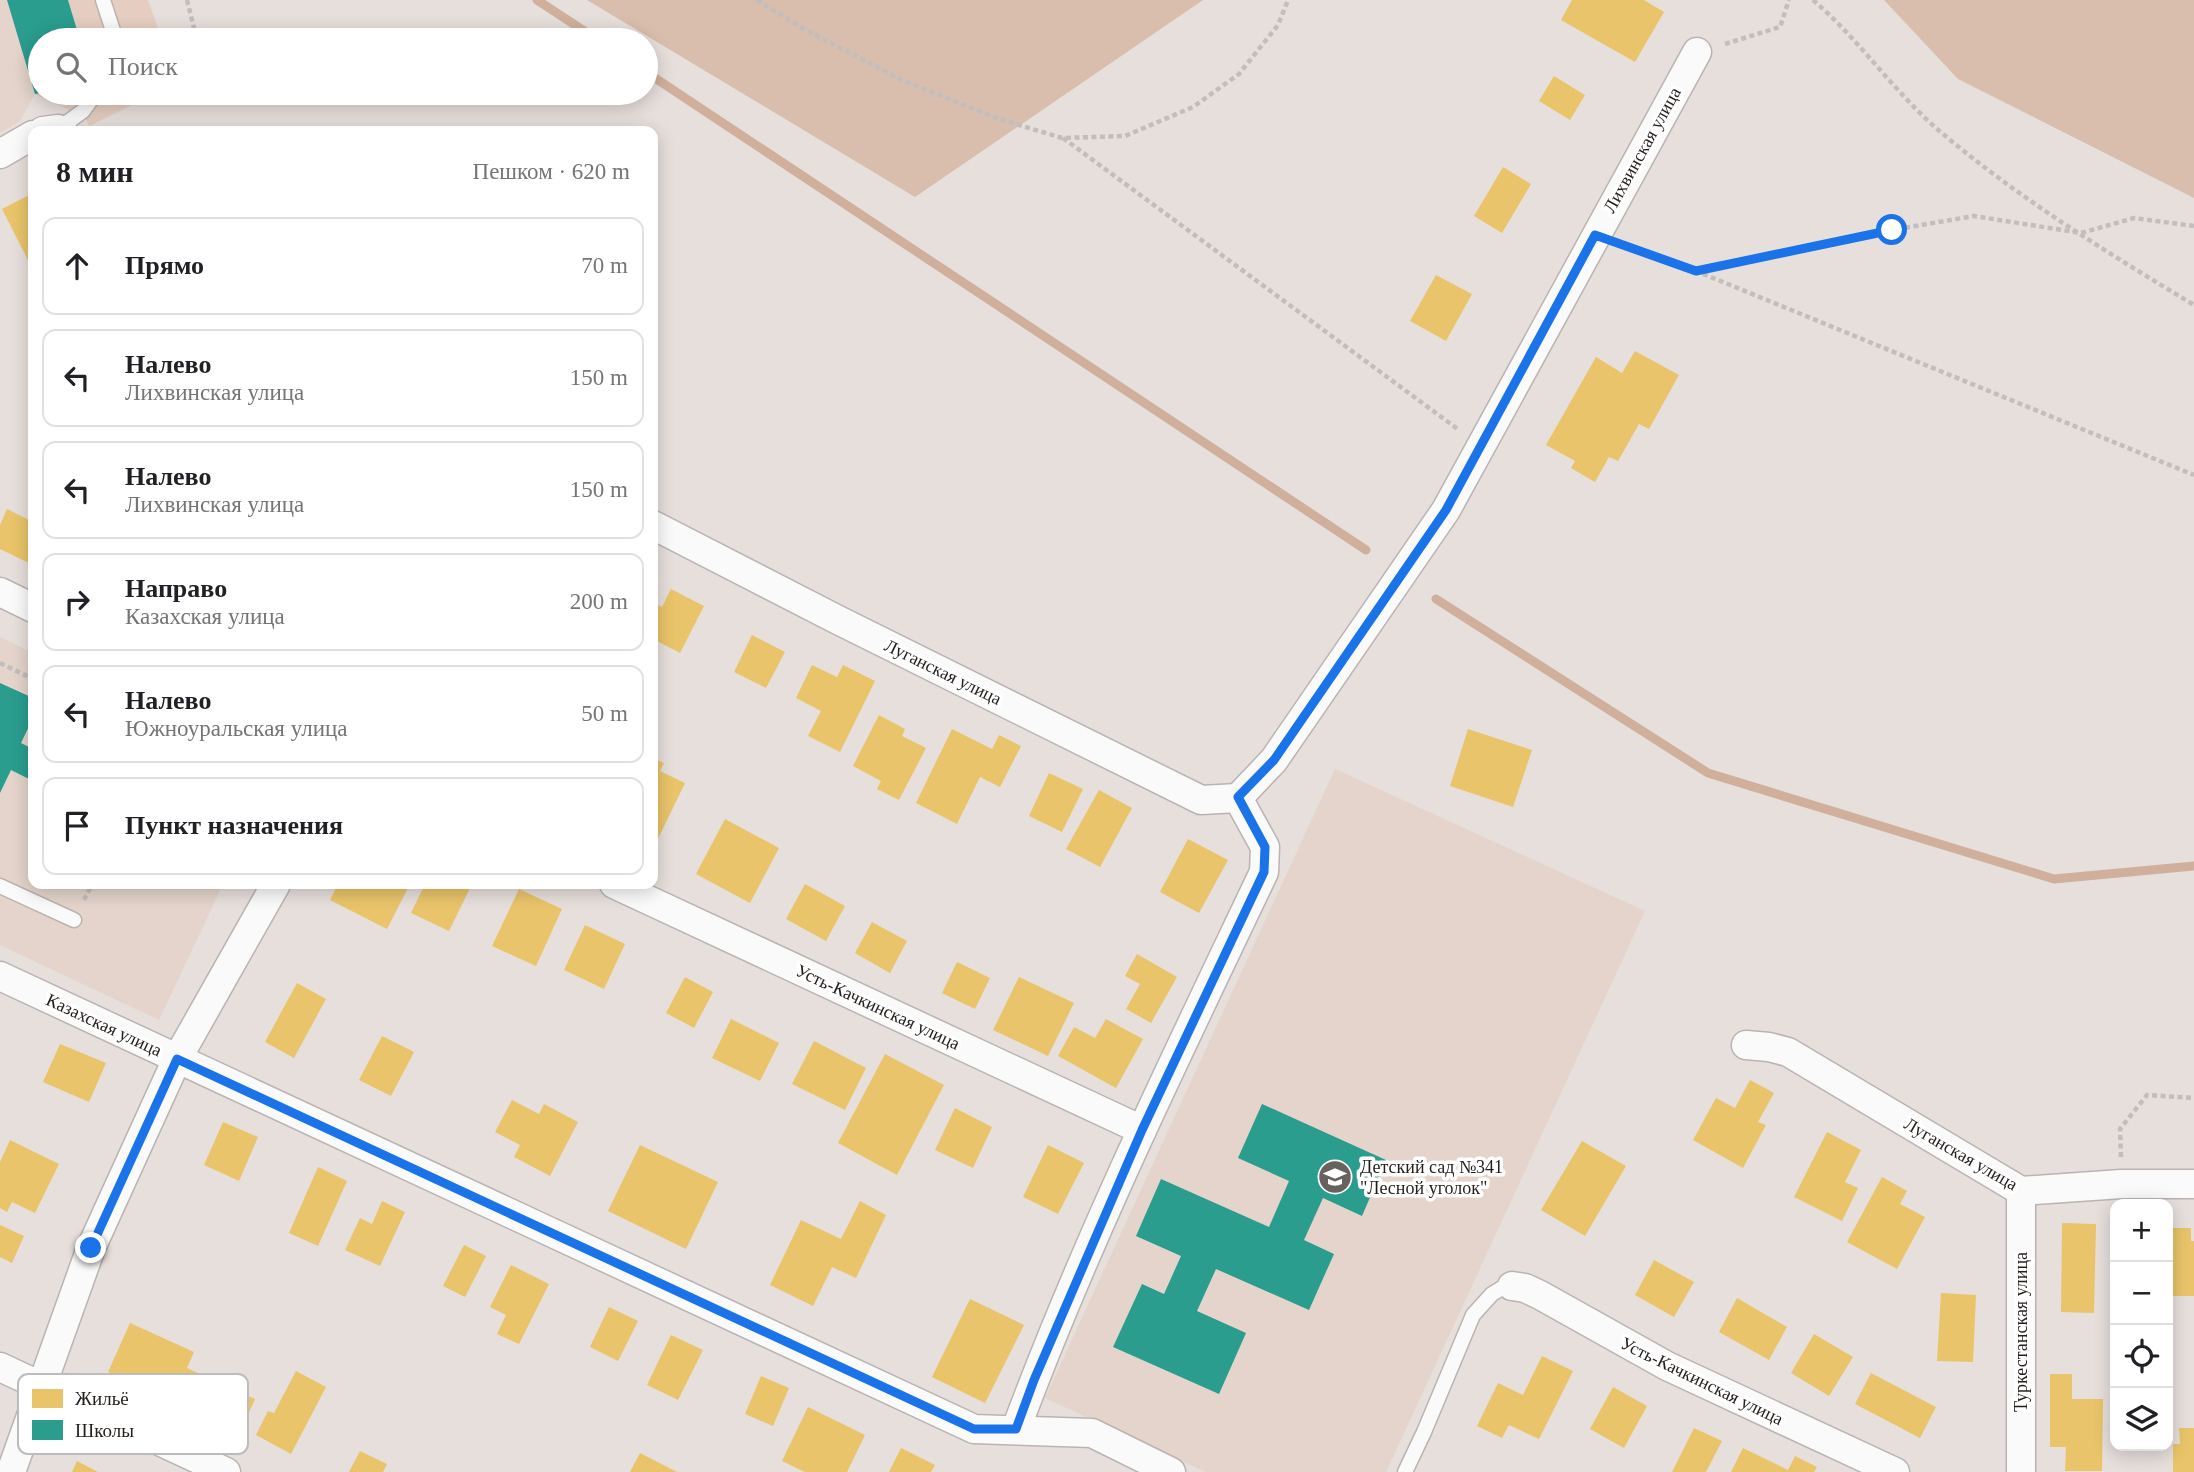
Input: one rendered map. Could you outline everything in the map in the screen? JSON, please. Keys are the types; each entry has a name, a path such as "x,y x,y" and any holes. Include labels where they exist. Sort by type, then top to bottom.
{"street":[{"name":"Лихвинская улица","path":"1238,797 1274,760 1446,510 1479,445 1697,52"},
{"path":"0,154 28,141"},
{"name":"Луганская улица","path":"658,528 1201,800 1238,797"},
{"path":"0,592 28,606"},
{"path":"1016,1429 1034,1380 1142,1130 1264,872 1265,847 1238,797"},
{"path":"47,1374 91,1248 177,1059 273,889"},
{"name":"Усть-Качкинская улица","path":"625,889 1142,1130"},
{"name":"Казахская улица","path":"0,976 974,1429 1092,1433 1171,1472"},
{"name":"Луганская улица","path":"1746,1045 1769,1046 1788,1052 2021,1191 2121,1184 2194,1184"},
{"name":"Туркестанская улица","path":"2021,1191 2021,1472"},
{"name":"Усть-Качкинская улица","path":"1512,1286 1540,1295 1667,1366 1895,1472"},
{"path":"0,1367 18,1375"},
{"path":"11,1472 18,1453"},
{"path":"187,1454 226,1472"}],"lane":[{"path":"103,0 112,28"},
{"path":"59,126 83,111 87,105"},
{"path":"0,886 74,920"},
{"path":"1405,1472 1473,1315 1492,1294 1512,1286"}],"path":[{"path":"187,0 194,28"},
{"path":"757,0 804,29 902,80 996,118 1062,138 1479,445"},
{"path":"1062,138 1125,135 1193,107 1239,74 1278,25 1288,0"},
{"path":"1697,52 1780,27 1789,0"},
{"path":"1813,0 1941,132 2014,189 2194,305"},
{"path":"1696,271 1973,216 2081,233 2134,218 2194,226"},
{"path":"1595,235 1696,271 2194,475"},
{"path":"0,663 28,677"},
{"path":"2121,1184 2120,1129 2147,1095 2194,1098"}],"shaded area":[{"path":"0,0 7,0 28,70 29,105 20,121 0,133"},
{"path":"7,0 148,0 158,28 28,28 28,70"},
{"path":"587,0 1203,0 915,197 658,43 658,28 634,28"},
{"path":"1884,0 2194,0 2194,198 1958,79"},
{"path":"59,105 132,105 89,126 85,117"},
{"path":"0,637 28,651 28,889 221,889 159,1020 0,945"},
{"name":"Детский сад №341 \"Лесной уголок\"","path":"1335,769 1645,911 1386,1472 1206,1472 1045,1398"}],"building: Жильё":[{"path":"1572,0 1644,0 1664,12 1635,62 1561,20"},
{"path":"1554,76 1585,95 1570,120 1539,101"},
{"path":"1503,167 1531,184 1502,233 1474,216"},
{"path":"28,196 28,260 2,209"},
{"path":"1436,275 1472,294 1446,341 1410,321"},
{"path":"1635,351 1679,375 1649,429 1639,424 1618,461 1609,457 1595,482 1571,468 1575,461 1546,445 1596,357 1622,373"},
{"path":"7,509 28,520 28,563 0,549 0,525"},
{"path":"671,589 704,606 680,653 658,642 658,605 662,607"},
{"path":"752,635 785,652 766,688 734,672"},
{"path":"812,665 837,677 843,665 875,681 840,752 808,736 821,711 796,698"},
{"path":"879,715 905,729 902,736 926,748 899,800 877,789 881,781 853,766"},
{"path":"952,729 992,749 999,735 1021,746 1000,787 980,777 957,824 916,803"},
{"path":"1468,729 1532,750 1513,807 1450,786"},
{"path":"658,760 664,763 660,771 685,783 658,839"},
{"path":"1049,773 1083,789 1062,832 1029,816"},
{"path":"1099,790 1132,808 1100,867 1066,849"},
{"path":"725,819 779,848 750,903 696,874"},
{"path":"1188,839 1228,860 1199,913 1160,892"},
{"path":"805,884 845,906 826,941 786,919"},
{"path":"336,889 407,889 387,929 330,900"},
{"path":"423,889 470,889 449,931 411,913"},
{"path":"519,889 562,909 536,966 492,946"},
{"path":"872,922 907,941 890,973 855,953"},
{"path":"585,925 625,944 604,989 564,970"},
{"path":"1137,954 1177,977 1151,1023 1126,1009 1140,984 1125,976"},
{"path":"957,962 990,978 975,1009 942,993"},
{"path":"685,977 713,992 694,1028 666,1013"},
{"path":"1019,977 1074,1003 1048,1056 993,1030"},
{"path":"297,983 326,999 294,1058 265,1042"},
{"path":"731,1019 779,1043 760,1081 712,1058"},
{"path":"1106,1019 1143,1039 1116,1088 1058,1056 1074,1027 1095,1038"},
{"path":"382,1036 414,1052 391,1096 359,1080"},
{"path":"814,1041 866,1068 845,1110 792,1084"},
{"path":"60,1044 106,1063 89,1102 43,1082"},
{"path":"885,1054 944,1085 897,1175 838,1143"},
{"path":"1750,1080 1774,1093 1758,1122 1766,1125 1743,1168 1693,1140 1716,1098 1735,1108"},
{"path":"512,1100 539,1114 544,1104 578,1122 550,1176 514,1157 520,1145 495,1132"},
{"path":"955,1108 992,1127 973,1168 935,1150"},
{"path":"223,1122 258,1137 239,1181 204,1165"},
{"path":"1827,1132 1861,1150 1845,1182 1858,1188 1842,1221 1794,1197"},
{"path":"10,1140 59,1164 35,1213 12,1202 7,1212 0,1208 0,1162"},
{"path":"1582,1141 1626,1166 1585,1236 1541,1210"},
{"path":"640,1145 718,1182 686,1249 608,1211"},
{"path":"1048,1145 1084,1163 1058,1214 1023,1197"},
{"path":"318,1167 347,1181 318,1246 289,1233"},
{"path":"1882,1177 1907,1191 1900,1204 1925,1217 1897,1269 1847,1242"},
{"path":"382,1201 405,1212 380,1266 345,1250 360,1218 372,1224"},
{"path":"860,1201 886,1215 856,1278 832,1267 813,1306 770,1285 801,1220 841,1239"},
{"path":"2062,1223 2096,1224 2094,1313 2061,1312"},
{"path":"0,1225 24,1236 12,1263 0,1257"},
{"path":"2173,1228 2191,1228 2191,1241 2194,1241 2194,1296 2173,1296"},
{"path":"464,1245 486,1256 465,1297 443,1286"},
{"path":"1654,1260 1694,1282 1674,1317 1635,1295"},
{"path":"511,1265 549,1284 519,1344 497,1334 506,1315 490,1307"},
{"path":"1941,1293 1976,1295 1973,1362 1937,1361"},
{"path":"1737,1298 1787,1327 1769,1360 1719,1332"},
{"path":"970,1299 1024,1325 985,1403 932,1377"},
{"path":"609,1307 638,1321 618,1361 590,1347"},
{"path":"130,1323 194,1352 187,1368 200,1374 113,1374 108,1372"},
{"path":"1814,1334 1853,1357 1829,1396 1791,1373"},
{"path":"671,1335 703,1350 678,1400 647,1385"},
{"path":"1542,1356 1573,1371 1539,1439 1509,1425 1502,1438 1477,1426 1498,1383 1523,1395"},
{"path":"296,1371 326,1387 291,1454 256,1435 268,1411 274,1413"},
{"path":"1871,1373 1936,1407 1920,1438 1855,1404"},
{"path":"2050,1374 2072,1374 2072,1399 2103,1399 2102,1471 2065,1471 2066,1447 2050,1447"},
{"path":"761,1376 789,1388 773,1426 745,1414"},
{"path":"1613,1387 1647,1406 1624,1448 1590,1429"},
{"path":"248,1396 255,1399 248,1415"},
{"path":"808,1407 865,1435 847,1472 805,1472 782,1461"},
{"path":"1694,1428 1722,1441 1706,1472 1672,1472"},
{"path":"2179,1428 2194,1428 2194,1472 2173,1472 2173,1444 2180,1444"},
{"path":"901,1448 935,1465 931,1472 889,1472"},
{"path":"1743,1448 1788,1470 1795,1456 1817,1467 1814,1472 1731,1472"},
{"path":"360,1451 387,1464 383,1472 349,1472"},
{"path":"640,1453 677,1472 630,1472"},
{"path":"77,1461 98,1472 72,1472"}],"building: Школы":[{"path":"7,0 68,0 76,28 28,28 28,70"},
{"path":"0,683 28,696 28,728 21,743 28,746 28,778 11,770 0,793"},
{"path":"1262,1104 1386,1160 1362,1216 1323,1198 1304,1240 1334,1254 1309,1310 1216,1269 1197,1311 1246,1333 1219,1394 1113,1347 1142,1284 1164,1294 1181,1256 1136,1236 1161,1179 1269,1227 1289,1181 1238,1158"}],"waterway":[{"path":"537,0 580,28"},
{"path":"658,80 1366,550"},
{"path":"1436,599 1708,773 2054,879 2194,866"}],"place":[{"name":"Детский сад №341 \"Лесной уголок\"","path":"1335,1177"}],"route":[{"path":"91,1248 177,1059 974,1429 1016,1429 1034,1380 1142,1130 1264,872 1265,847 1238,797 1274,760 1446,510 1595,235 1696,271 1892,230"}]}
